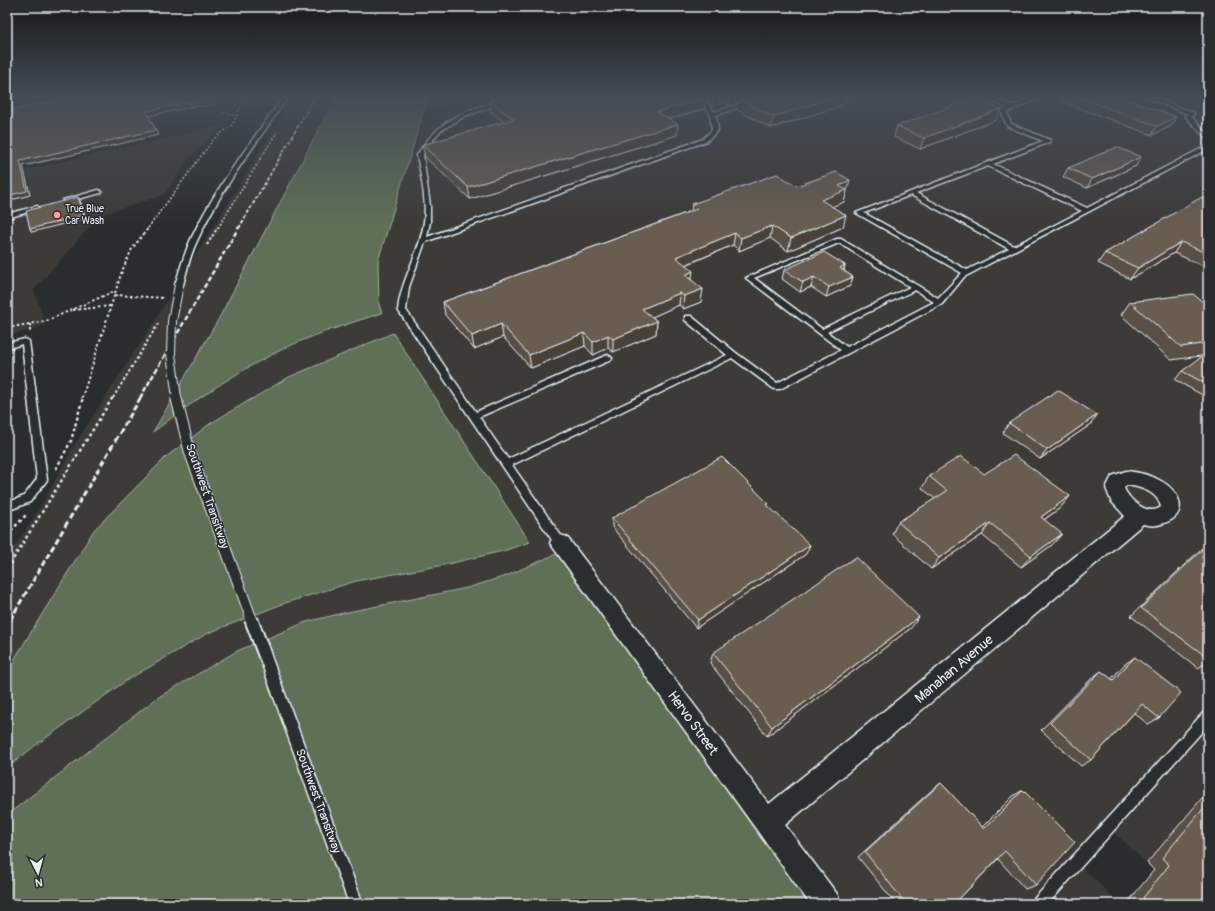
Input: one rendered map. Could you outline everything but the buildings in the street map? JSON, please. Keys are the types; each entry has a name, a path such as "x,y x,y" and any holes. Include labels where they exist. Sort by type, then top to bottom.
{"street":[{"name":"Manahan Avenue","path":"767,823 1140,515"},
{"name":"Hervo Street","path":"560,543 827,904"}],"lane":[{"name":"Southwest Transitway","path":"258,140 217,199 200,227 187,258 179,285 172,321 171,354 177,401 190,453 356,904"},
{"path":"431,140 420,155 427,221 422,241 406,284 402,310 560,543"},
{"path":"422,241 705,140"},
{"path":"967,273 859,213 1048,141 1044,140"},
{"path":"688,318 733,355 777,387 940,302 962,276 967,273 1208,147"},
{"path":"989,164 1088,210"},
{"path":"62,202 99,192"},
{"path":"911,193 1014,249"},
{"path":"7,216 47,205"},
{"path":"847,351 749,278 839,240 940,302"},
{"path":"822,332 915,287"},
{"path":"7,346 25,341 42,480 27,499 7,507"},
{"path":"507,463 733,355"},
{"path":"474,416 608,358"},
{"path":"1039,904 1208,716"}],"path":[{"path":"55,469 71,441 114,294 132,249 215,140"},
{"path":"203,252 273,140"},
{"path":"7,328 46,321 116,290"},
{"path":"114,294 166,298"},
{"path":"69,311 111,306"},
{"path":"7,568 162,319"},
{"path":"7,535 26,514"}],"shaded area":[{"path":"160,140 209,140 186,162 164,195 100,215 34,290 45,325 7,337 7,174"},
{"path":"268,140 314,140 218,320 153,431 201,396 274,353 379,305 378,261 414,140 1208,140 1208,904 1154,870 1108,827 1077,862 1119,904 827,904 565,551 506,576 467,588 306,622 237,651 157,698 7,815 7,768 36,745 127,680 208,633 285,603 356,581 444,565 503,551 530,542 393,333 289,377 252,398 94,530 7,671 7,557 34,518 75,444 154,322"}],"green space":[{"path":"314,140 415,140 378,261 379,305 382,313 313,336 273,354 241,371 211,390 153,432 218,320"},
{"path":"393,333 530,542 503,551 444,565 356,581 285,603 208,633 127,680 36,745 7,768 7,671 94,530 166,457 211,423 289,377"},
{"path":"565,550 827,904 7,904 7,815 157,698 237,651 306,622 467,588 506,576"}],"railway":[{"path":"239,228 290,140"},
{"path":"140,398 239,227"},
{"path":"10,620 141,397"},
{"path":"7,626 11,619"}],"place":[{"name":"True Blue Car Wash","path":"57,215"}]}
